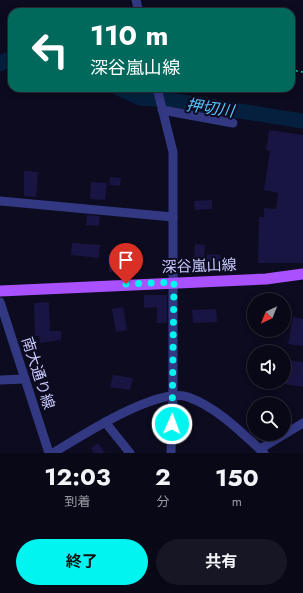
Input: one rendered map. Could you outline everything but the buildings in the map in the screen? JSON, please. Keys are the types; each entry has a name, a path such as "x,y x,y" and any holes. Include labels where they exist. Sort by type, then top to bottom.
{"main road":[{"name":"深谷嵐山線","path":"0,291 266,279 303,274"}],"street":[{"path":"158,92 173,152 174,282 171,453"},
{"path":"162,108 233,123"},
{"path":"0,201 173,217"},
{"name":"南大通り線","path":"0,302 49,453"},
{"path":"0,380 25,379"},
{"path":"54,453 105,422 140,406 173,395 187,397 212,408 262,451 303,423"},
{"path":"105,422 130,453"}],"waterway":[{"name":"押切川","path":"0,64 8,59"},
{"name":"押切川","path":"127,92 140,98 170,100 303,121"}],"route":[{"path":"126,284 174,282 172,424"}]}
